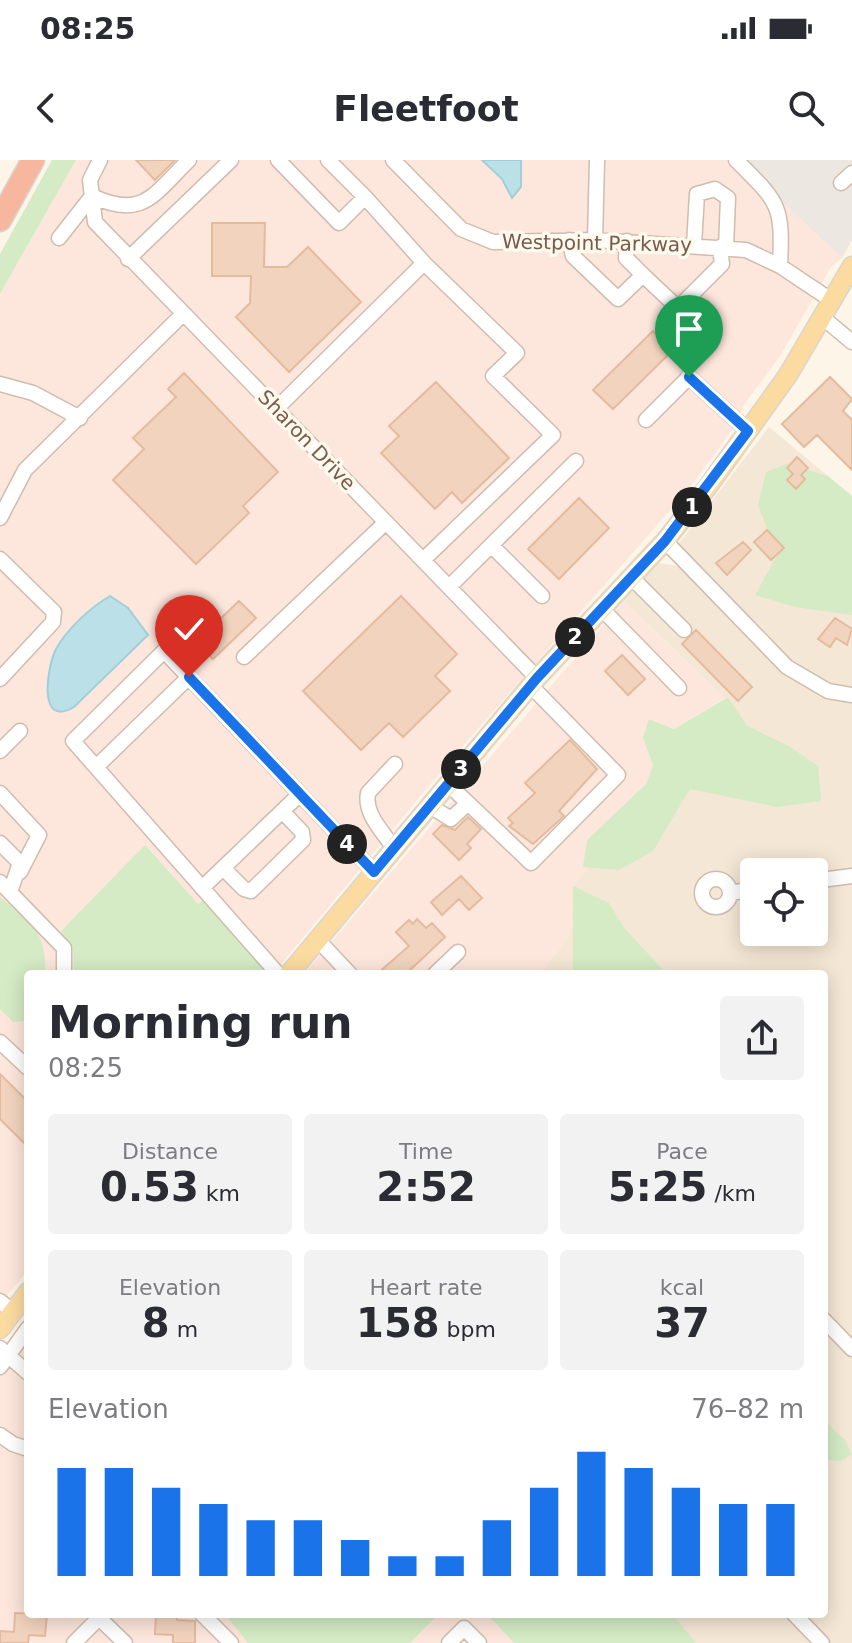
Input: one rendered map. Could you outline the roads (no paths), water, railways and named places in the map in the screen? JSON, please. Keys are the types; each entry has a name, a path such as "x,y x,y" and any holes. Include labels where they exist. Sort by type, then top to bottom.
{"highway":[{"path":"0,220 33,160"}],"main road":[{"path":"292,970 534,682 665,541 788,375 852,266"},
{"path":"0,1329 18,1303"}],"street":[{"path":"59,238 92,196 90,180 100,160"},
{"path":"92,196 118,208 137,204 149,198 189,160"},
{"path":"128,259 231,160"},
{"path":"279,160 339,223 365,197"},
{"path":"328,160 424,263 517,353 493,376 553,435 423,560"},
{"name":"Westpoint Parkway","path":"393,160 461,229 493,242 627,241 746,250 780,266 827,309 851,338"},
{"path":"595,240 597,160"},
{"path":"736,160 775,199 782,225 780,266"},
{"path":"627,241 626,258 678,308 722,264 728,198 715,189 697,194 694,245"},
{"name":"Sharon Drive","path":"92,196 95,222 128,259 449,587 618,775 531,863 468,803"},
{"path":"569,240 573,256 618,299 643,275"},
{"path":"277,408 424,263"},
{"path":"0,518 25,470 183,314"},
{"path":"646,420 689,377 748,431"},
{"path":"0,384 33,393 80,418"},
{"path":"449,587 576,461"},
{"path":"244,657 386,522"},
{"path":"665,541 787,667 828,691 852,695"},
{"path":"491,545 542,596"},
{"path":"0,559 54,612 53,622 0,679"},
{"path":"631,577 684,630"},
{"path":"602,609 679,688"},
{"path":"274,970 73,741 164,651 374,872"},
{"path":"96,767 189,677"},
{"path":"0,751 20,731"},
{"path":"394,848 368,811 366,799 395,764"},
{"path":"430,806 451,819 468,803 448,784"},
{"path":"0,793 39,835 20,872 5,887 64,948 64,970"},
{"path":"202,888 300,794"},
{"path":"223,868 244,889 251,891 303,840 302,832 282,811"},
{"path":"0,843 20,863 20,872"},
{"path":"828,879 852,876"},
{"path":"730,893 740,891"},
{"path":"318,940 346,970"},
{"path":"439,970 458,952"},
{"path":"0,1042 24,1065"},
{"path":"828,1324 852,1349"},
{"path":"24,1333 3,1357 24,1370"},
{"path":"0,1435 24,1448"},
{"path":"74,1643 97,1618"},
{"path":"101,1618 125,1643"},
{"path":"206,1618 231,1643"},
{"path":"798,1618 822,1643"},
{"path":"449,1643 464,1628 479,1643"}],"water":[{"path":"482,160 521,160 521,187 512,198 502,179"},
{"path":"110,596 128,608 148,635 74,707 62,712 54,710 50,703 48,681 56,649 80,619"}]}
